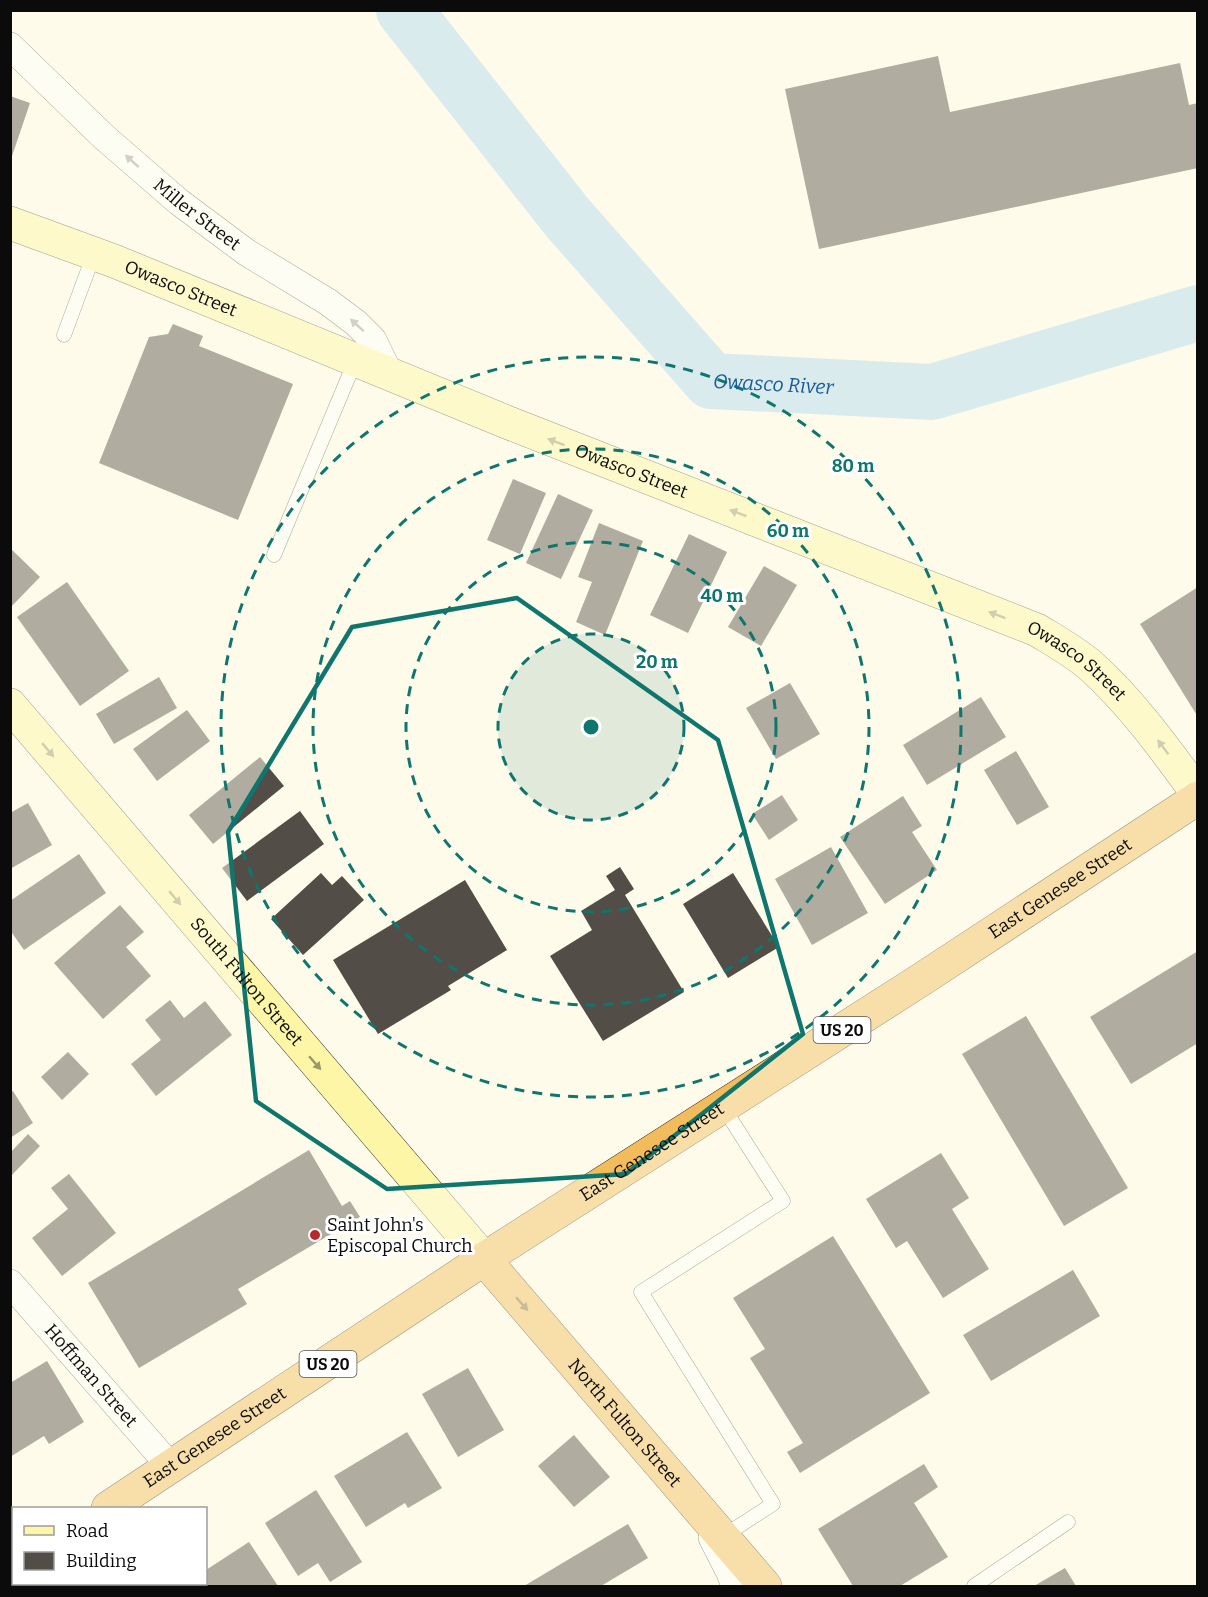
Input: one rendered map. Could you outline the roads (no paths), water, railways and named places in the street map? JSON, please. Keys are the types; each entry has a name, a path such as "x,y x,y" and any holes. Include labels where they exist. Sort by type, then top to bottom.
{"highway":[{"name":"East Genesee Street","path":"111,1507 484,1259 723,1107 1197,796"},
{"name":"North Fulton Street","path":"484,1259 765,1587"}],"main road":[{"name":"Owasco Street","path":"10,223 94,254 356,359 508,423 1037,630 1064,646 1090,666 1140,718 1197,796"},
{"name":"South Fulton Street","path":"10,705 484,1259"}],"street":[{"name":"Miller Street","path":"10,45 104,137 179,202 246,252 328,302 356,323 373,340 389,373"},
{"name":"Hoffman Street","path":"10,1283 171,1467"},
{"path":"713,1527 738,1587"}],"lane":[{"path":"64,334 94,254"},
{"path":"274,555 356,359"},
{"path":"713,1527 773,1504 641,1292 783,1202 723,1107"},
{"path":"975,1587 1068,1522"}],"waterway":[{"name":"Owasco River","path":"404,10 567,217 711,381 932,392 1198,313"}],"place":[{"name":"Saint John's Episcopal Church","path":"315,1235"}]}
